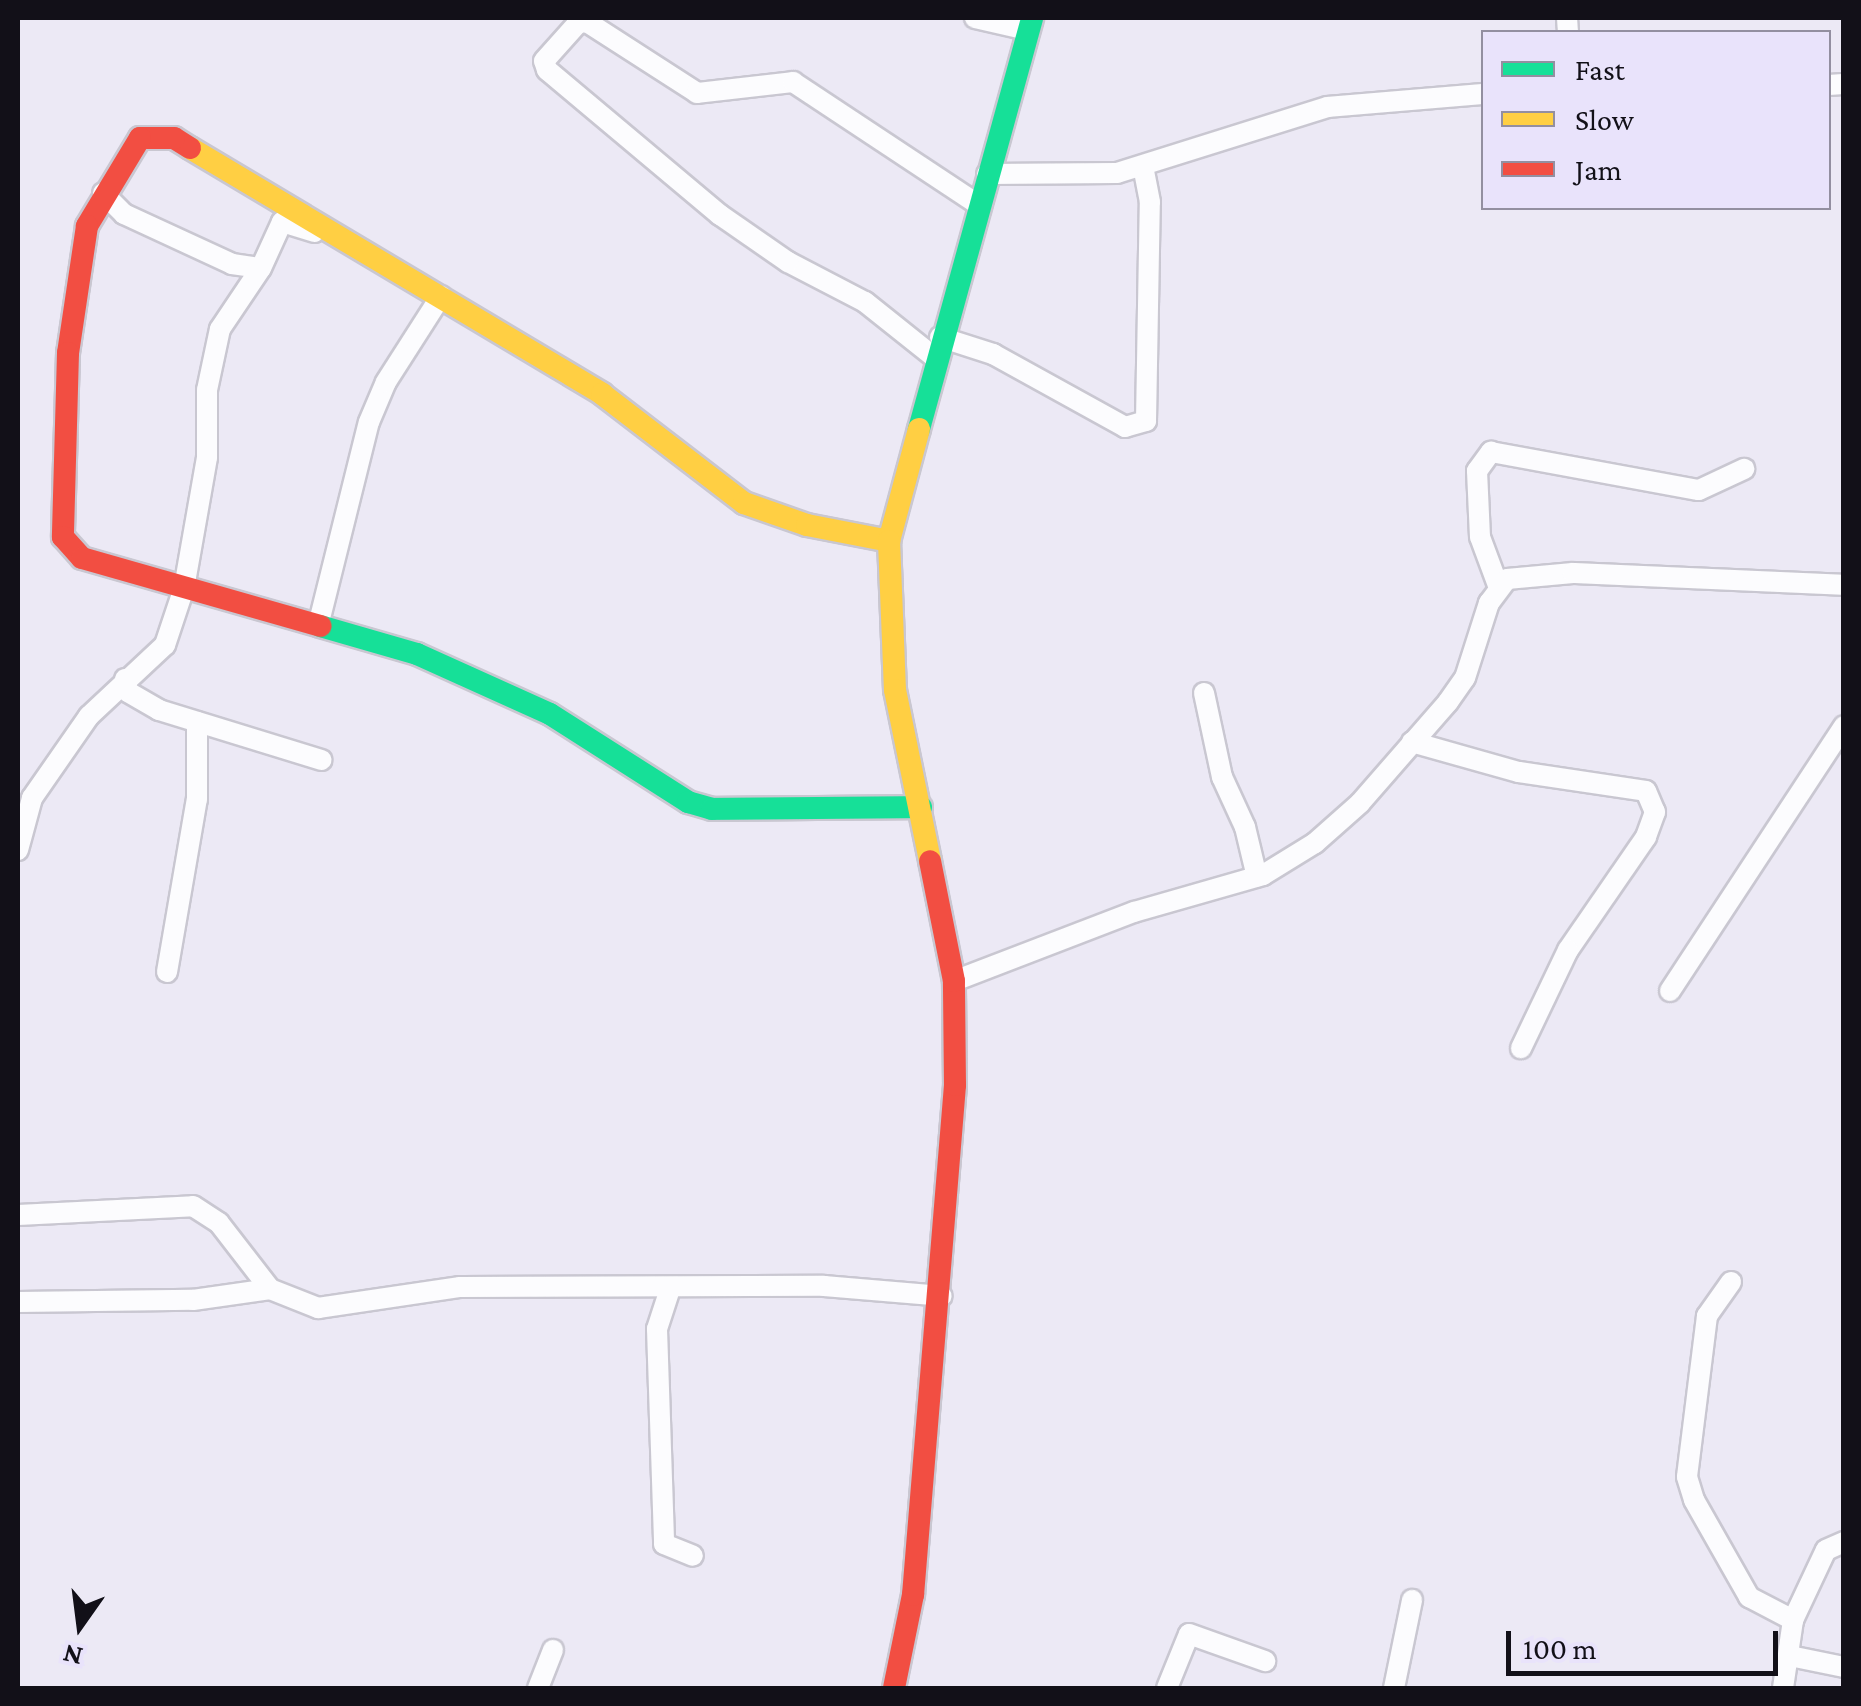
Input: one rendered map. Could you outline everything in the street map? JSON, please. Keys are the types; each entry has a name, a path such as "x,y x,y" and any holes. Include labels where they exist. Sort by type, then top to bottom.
{"street":[{"path":"894,1688 913,1595 952,1188 954,981 894,690 889,541 937,347 1030,24 975,18"},
{"path":"977,204 805,87 772,80 698,93 596,24 574,20 547,56 547,70 720,214 788,262 865,302 937,347 993,354 1125,427 1146,422 1150,202 1142,167"},
{"path":"987,174 1090,176 1142,167 1328,107 1481,94"},
{"path":"889,541 807,525 744,503 602,394 259,185 157,133 140,138 104,193 82,242 60,520 71,548 93,564 417,654 484,682 700,805 921,807"},
{"path":"104,193 124,214 204,256 261,268"},
{"path":"18,850 32,798 89,716 165,645 184,588 220,329 261,268 282,222 362,251"},
{"path":"318,626 369,422 386,382 441,296"},
{"path":"1498,588 1480,537 1478,503 1478,470 1490,452 1698,490 1744,469"},
{"path":"954,981 1134,912 1256,877 1330,830 1465,678 1498,588 1518,576 1573,573 1844,585"},
{"path":"125,679 137,698 198,722 322,760"},
{"path":"1204,693 1222,778 1245,827 1256,877"},
{"path":"167,972 198,799 198,722"},
{"path":"1670,991 1844,726"},
{"path":"1412,742 1520,772 1646,791 1654,812 1646,836 1568,950 1521,1048"},
{"path":"18,1215 193,1206 219,1223 270,1289 307,1306 332,1309 460,1287 824,1286 942,1296"},
{"path":"1731,1282 1707,1316 1688,1477 1694,1500 1749,1596 1793,1620"},
{"path":"670,1288 656,1330 664,1544 693,1556"},
{"path":"18,1302 193,1300 270,1289"},
{"path":"1783,1688 1793,1620 1826,1550 1844,1542"},
{"path":"1394,1688 1412,1600"},
{"path":"1167,1688 1188,1634 1265,1660"},
{"path":"538,1688 553,1650"},
{"path":"1790,1656 1844,1667"}],"traffic: fast":[{"path":"919,429 1032,18"},
{"path":"320,626 417,654 550,714 688,802 712,809 921,807"}],"traffic: slow":[{"path":"190,148 602,394 744,503 807,525 889,541"},
{"path":"919,429 889,541 895,690 930,861"}],"traffic: jam":[{"path":"190,148 174,138 140,138 87,226 68,353 63,537 82,558 320,626"},
{"path":"894,1688 913,1595 955,1085 954,981 930,861"}]}
